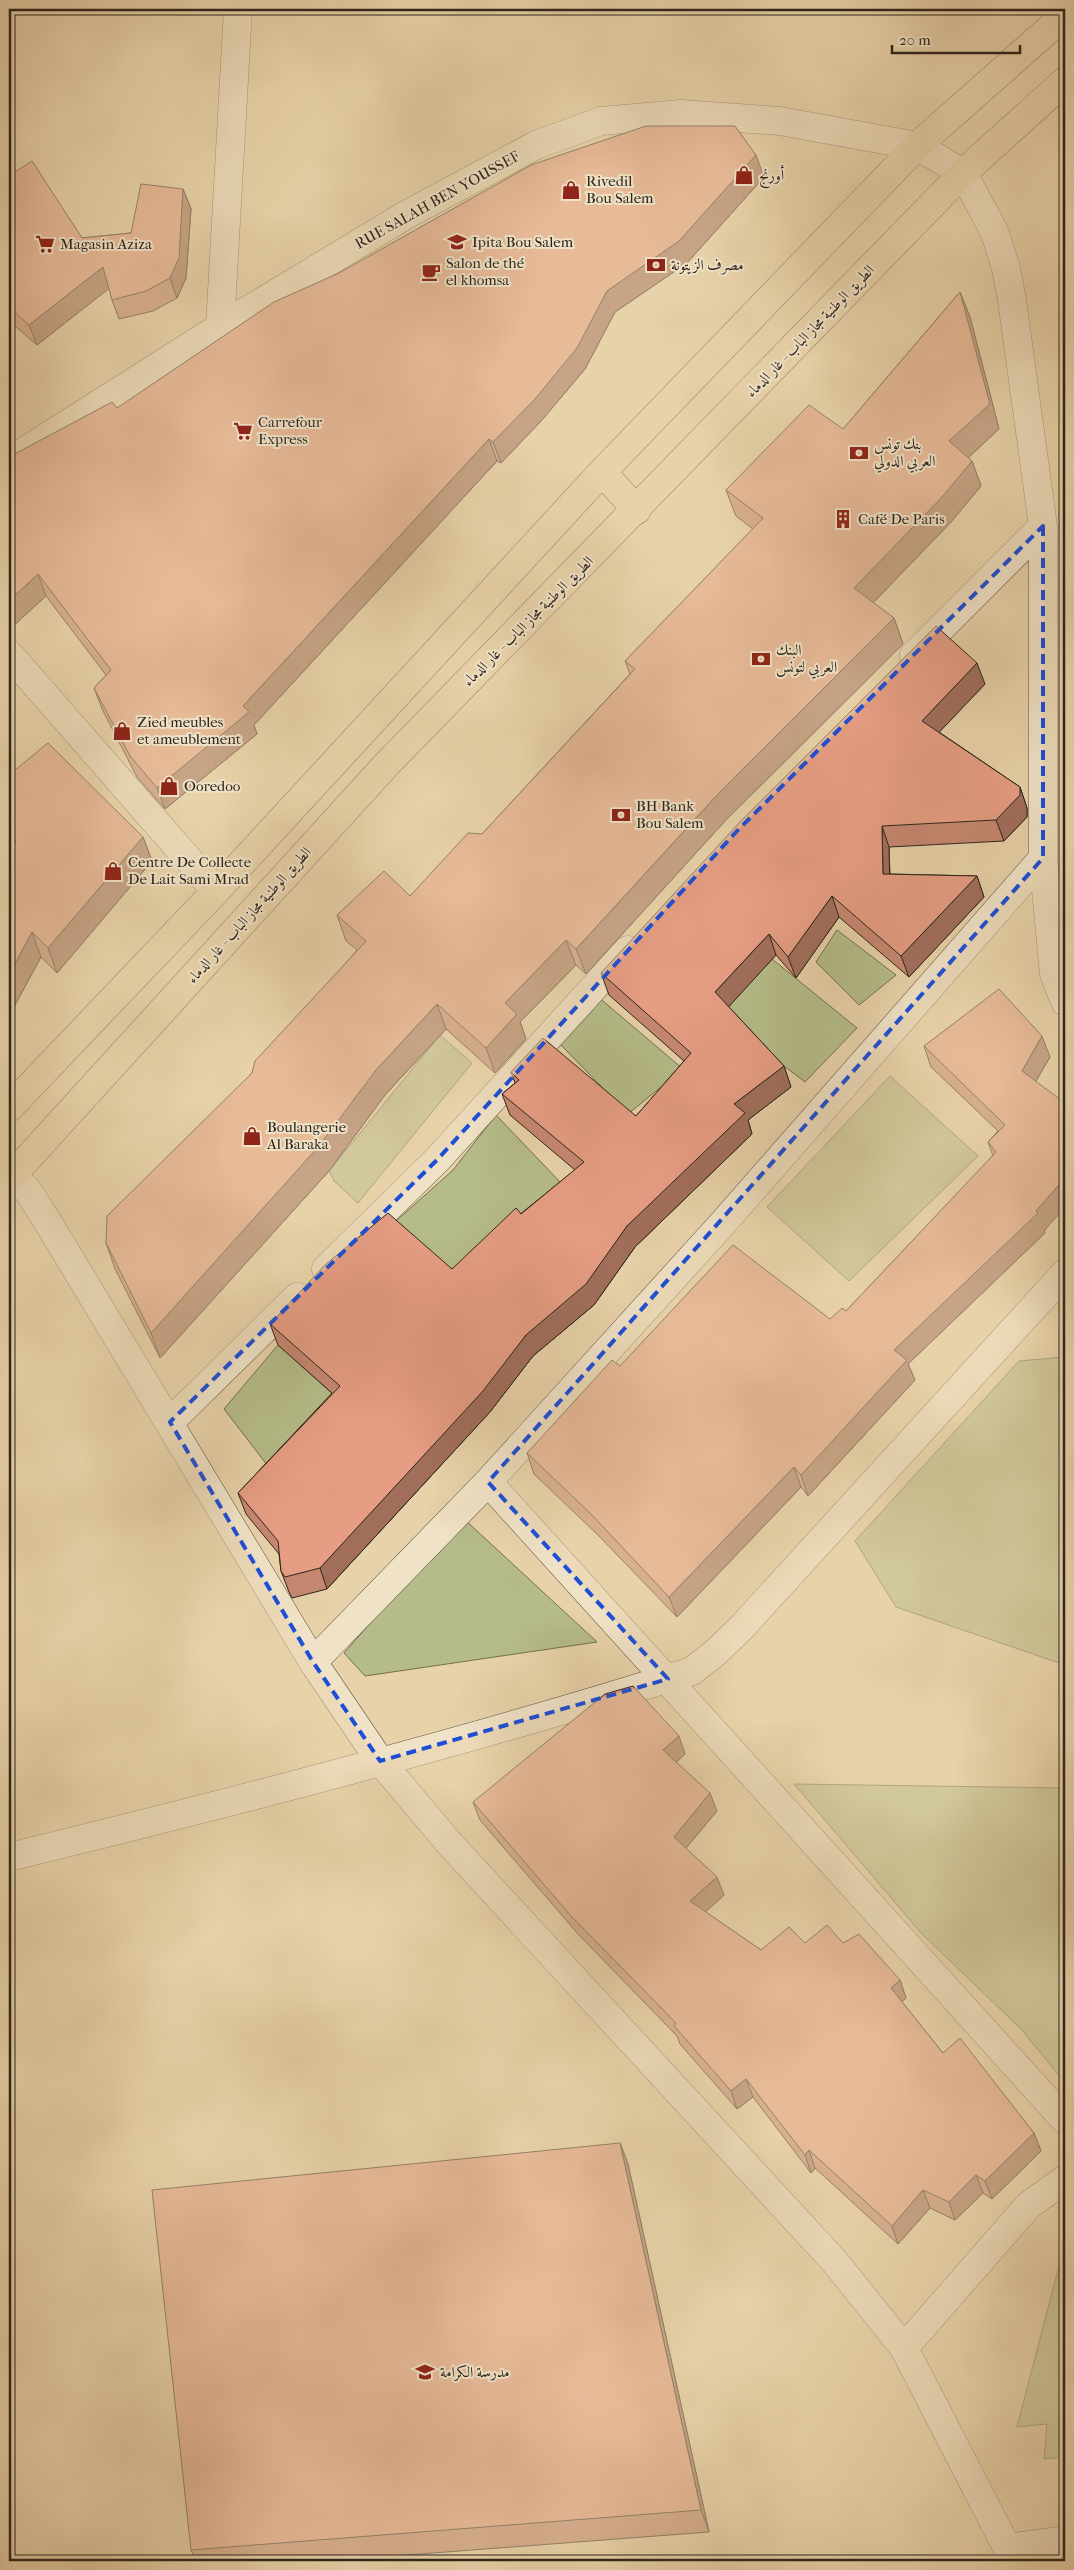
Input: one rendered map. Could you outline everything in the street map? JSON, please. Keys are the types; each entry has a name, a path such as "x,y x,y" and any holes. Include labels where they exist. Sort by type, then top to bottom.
{"main road":[{"path":"9,1108 216,891 602,472 917,146 1065,15"},
{"name":"الطريق الوطنية مجاز الباب - غار الدماء","path":"10,1175 386,765 637,510 963,173 1065,81"},
{"path":"602,472 637,510"}],"street":[{"path":"220,327 238,9"},
{"name":"RUE SALAH BEN YOUSSEF","path":"9,461 220,327 406,215 528,149 601,122 681,114 780,121 917,146"},
{"path":"917,146 963,173 995,233 1006,268 1043,526 1043,858 1054,974 1065,1002"},
{"path":"897,672 1043,526"},
{"path":"9,654 216,891"},
{"path":"313,1662 488,1482 729,1215 1043,858"},
{"path":"170,1422 437,1160 643,934"},
{"path":"10,1175 28,1191 49,1224 313,1662 380,1761 450,1844 835,2262 904,2348 1011,2554 1065,2540"},
{"path":"9,1857 146,1824 380,1761 692,1671 715,1653 742,1627 1065,1273"},
{"path":"488,1482 1065,2120"},
{"path":"904,2348 1029,2205 1065,2179"}],"highlighted area":[{"path":"1043,526 1043,858 488,1482 668,1679 380,1761 313,1662 170,1422 437,1160 736,832"}],"green space":[{"path":"837,930 896,975 859,1005 816,962"},
{"path":"772,959 857,1028 805,1082 741,1033 723,1013"},
{"path":"597,996 683,1069 628,1114 560,1044"},
{"path":"440,1035 472,1063 358,1203 334,1181 329,1171"},
{"path":"890,1076 978,1156 849,1281 767,1207"},
{"path":"496,1115 562,1184 460,1290 395,1222 453,1170"},
{"path":"278,1345 347,1407 281,1483 224,1409"},
{"path":"1065,1357 1065,1665 896,1607 855,1541 1019,1361"},
{"path":"463,1518 597,1642 365,1676 344,1653"},
{"path":"794,1784 1065,1788 1065,2083 1022,2030 921,1933"},
{"path":"1065,2243 1065,2457 1044,2459 1047,2424 1017,2427"}],"building":[{"path":"646,126 735,126 756,155 679,241 607,291 577,348 535,399 493,442 489,439 243,706 249,712 157,788 130,756 94,688 111,670 38,574 9,601 9,457 112,402 117,408 274,302 339,273 531,165"},
{"path":"32,161 82,238 131,233 141,184 183,189 179,258 170,278 146,291 112,300 103,267 29,325 9,307 9,176"},
{"path":"960,292 990,404 949,441 972,461 942,497 854,588 894,618 716,796 576,949 566,940 505,1003 517,1014 486,1048 437,1004 376,1070 319,1146 151,1333 106,1243 107,1216 252,1073 255,1061 366,941 337,915 384,871 410,896 468,833 482,834 635,669 625,661 763,518 726,490 809,405 843,429"},
{"path":"936,626 977,663 922,721 1020,787 1020,795 996,820 882,826 883,874 977,876 901,956 832,896 788,957 769,934 715,992 784,1066 734,1104 745,1113 627,1226 586,1284 526,1335 483,1391 320,1568 285,1577 281,1571 278,1541 238,1493 340,1386 270,1324 326,1264 388,1213 452,1269 516,1208 521,1214 584,1162 502,1094 519,1080 511,1072 543,1038 636,1116 691,1053 601,973 740,822"},
{"path":"48,743 143,837 48,948 32,932 9,975 9,848 16,842 9,834 9,775"},
{"path":"999,989 1042,1036 1022,1071 1065,1103 1065,1178 1036,1211 1038,1213 894,1350 907,1360 801,1475 794,1467 669,1597 591,1514 527,1453 612,1360 620,1366 733,1245 830,1319 842,1308 846,1311 996,1152 988,1142 1005,1125 924,1046"},
{"path":"633,1686 679,1736 663,1750 710,1793 674,1837 717,1877 690,1901 761,1950 789,1927 805,1943 827,1925 843,1943 859,1934 900,1980 891,1988 943,2053 960,2038 1034,2133 985,2181 976,2175 949,2202 923,2190 892,2226 809,2150 805,2155 746,2079 731,2091 674,2026 676,2023 571,1916 473,1802 605,1694"},
{"name":"مدرسة الكرامة","path":"620,2143 701,2510 191,2550 152,2190"}],"place":[{"name":"أورنج","path":"744,175"},
{"name":"Rivedil Bou Salem","path":"571,190"},
{"name":"Ipita Bou Salem","path":"457,242"},
{"name":"Magasin Aziza","path":"45,244"},
{"name":"مصرف الزيتونة","path":"656,265"},
{"name":"Salon de thé el khomsa","path":"431,272"},
{"name":"Carrefour Express","path":"243,431"},
{"name":"بنك تونس العربي الدولي","path":"859,453"},
{"name":"Café De Paris","path":"843,519"},
{"name":"البنك العربي لتونس","path":"761,659"},
{"name":"Zied meubles et ameublement","path":"122,731"},
{"name":"Ooredoo","path":"169,786"},
{"name":"BH Bank Bou Salem","path":"621,815"},
{"name":"Centre De Collecte De Lait Sami Mrad","path":"113,871"},
{"name":"Boulangerie Al Baraka","path":"252,1136"},
{"name":"مدرسة الكرامة","path":"425,2372"}]}
